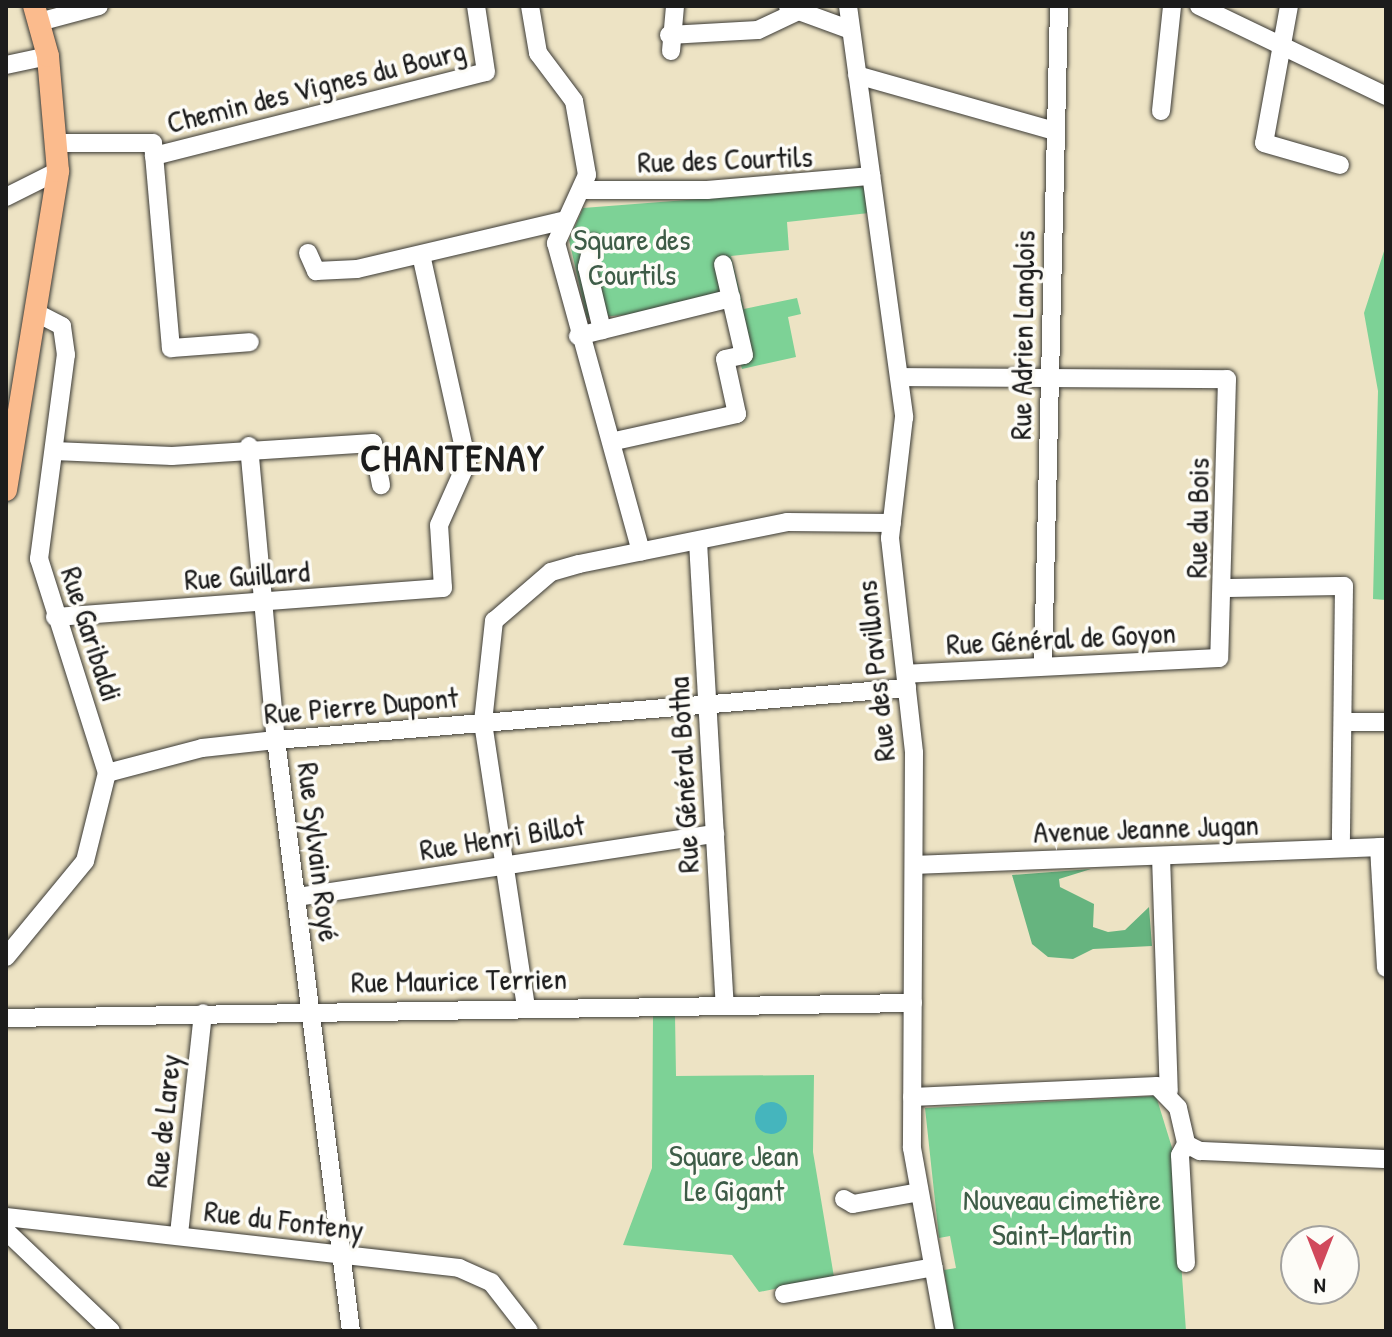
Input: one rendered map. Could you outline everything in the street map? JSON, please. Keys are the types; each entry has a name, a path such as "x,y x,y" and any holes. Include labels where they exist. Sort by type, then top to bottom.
{"main road":[{"path":"6,490 58,171 58,143 48,56 37,14"}],"street":[{"path":"37,14 99,6"},
{"name":"Chemin des Vignes du Bourg","path":"58,143 153,143 154,156 486,72 476,6"},
{"path":"530,6 538,53 574,101 587,169 581,190 561,221 556,243 578,336 615,441 641,552"},
{"path":"675,6 670,43 758,30 791,9 848,29"},
{"name":"Rue des Pavillons","path":"848,6 848,29 900,377 904,430 892,523 906,681 915,865 912,1097 919,1192 945,1331"},
{"name":"Rue Adrien Langlois","path":"1043,666 1059,6"},
{"path":"1161,111 1172,6"},
{"path":"1199,6 1386,96"},
{"path":"1289,6 1264,143 1340,165"},
{"path":"6,65 48,56"},
{"path":"857,75 1055,131"},
{"path":"154,156 171,348 250,342"},
{"path":"6,197 58,171"},
{"name":"Rue des Courtils","path":"581,190 707,190 871,176"},
{"path":"308,253 316,271 422,259 561,221"},
{"path":"593,243 587,267 602,330"},
{"name":"Rue Guillard","path":"55,617 443,588 439,525 467,462 422,259"},
{"path":"615,441 737,414 725,359 744,355 723,264"},
{"path":"578,336 731,298"},
{"name":"Rue Garibaldi","path":"36,313 58,322 65,334 54,451 39,559 107,773"},
{"path":"900,377 1049,377"},
{"name":"Rue du Bois","path":"1049,377 1227,379 1224,588 1219,658"},
{"path":"54,451 172,456 249,446 373,443 381,485"},
{"name":"Rue Sylvain Royé","path":"249,446 276,740 344,1256 351,1331"},
{"name":"Rue Pierre Dupont","path":"107,773 202,748 483,722 494,621 551,572 787,522 892,523"},
{"name":"Rue Général Botha","path":"698,542 725,1004"},
{"path":"1224,588 1344,586 1341,839"},
{"name":"Rue Général de Goyon","path":"483,722 708,704 1043,666 1219,658"},
{"path":"483,722 526,1007"},
{"path":"1344,722 1386,722"},
{"path":"6,957 85,861 107,773"},
{"name":"Rue Henri Billot","path":"297,897 715,834"},
{"name":"Avenue Jeanne Jugan","path":"915,865 1382,847 1386,968"},
{"path":"1161,856 1169,1091 1186,1144 1200,1151 1386,1159"},
{"name":"Rue Maurice Terrien","path":"6,1018 913,1003"},
{"name":"Rue de Larey","path":"179,1234 203,1013"},
{"path":"912,1097 1169,1091"},
{"path":"1186,1144 1180,1155 1186,1263"},
{"path":"844,1199 853,1204 919,1192"},
{"name":"Rue du Fonteny","path":"6,1217 179,1234 477,1274 499,1289 529,1331"},
{"path":"6,1231 96,1328"},
{"path":"784,1294 934,1267"}],"green space":[{"name":"Square des Courtils","path":"865,186 869,213 787,222 789,250 731,256 744,309 797,298 801,314 788,317 796,357 742,369 724,307 587,318 569,240 583,208"},
{"path":"1386,245 1386,600 1373,599 1378,391 1364,313"},
{"path":"1091,869 1059,879 1060,887 1094,904 1093,927 1108,932 1125,930 1149,907 1152,946 1093,949 1073,959 1048,957 1032,944 1012,875"},
{"name":"Square Jean Le Gigant","path":"653,1015 675,1015 676,1076 814,1075 813,1152 834,1277 759,1292 732,1255 623,1245 652,1168"},
{"name":"Nouveau cimetière Saint-Martin","path":"1156,1096 1173,1151 1186,1331 954,1331 944,1270 956,1268 950,1236 939,1238 925,1108"}],"water":[{"path":"771,1102 783,1106 787,1118 783,1130 771,1134 759,1130 755,1118 759,1106"}],"district":[{"name":"CHANTENAY","path":"453,458"}]}
